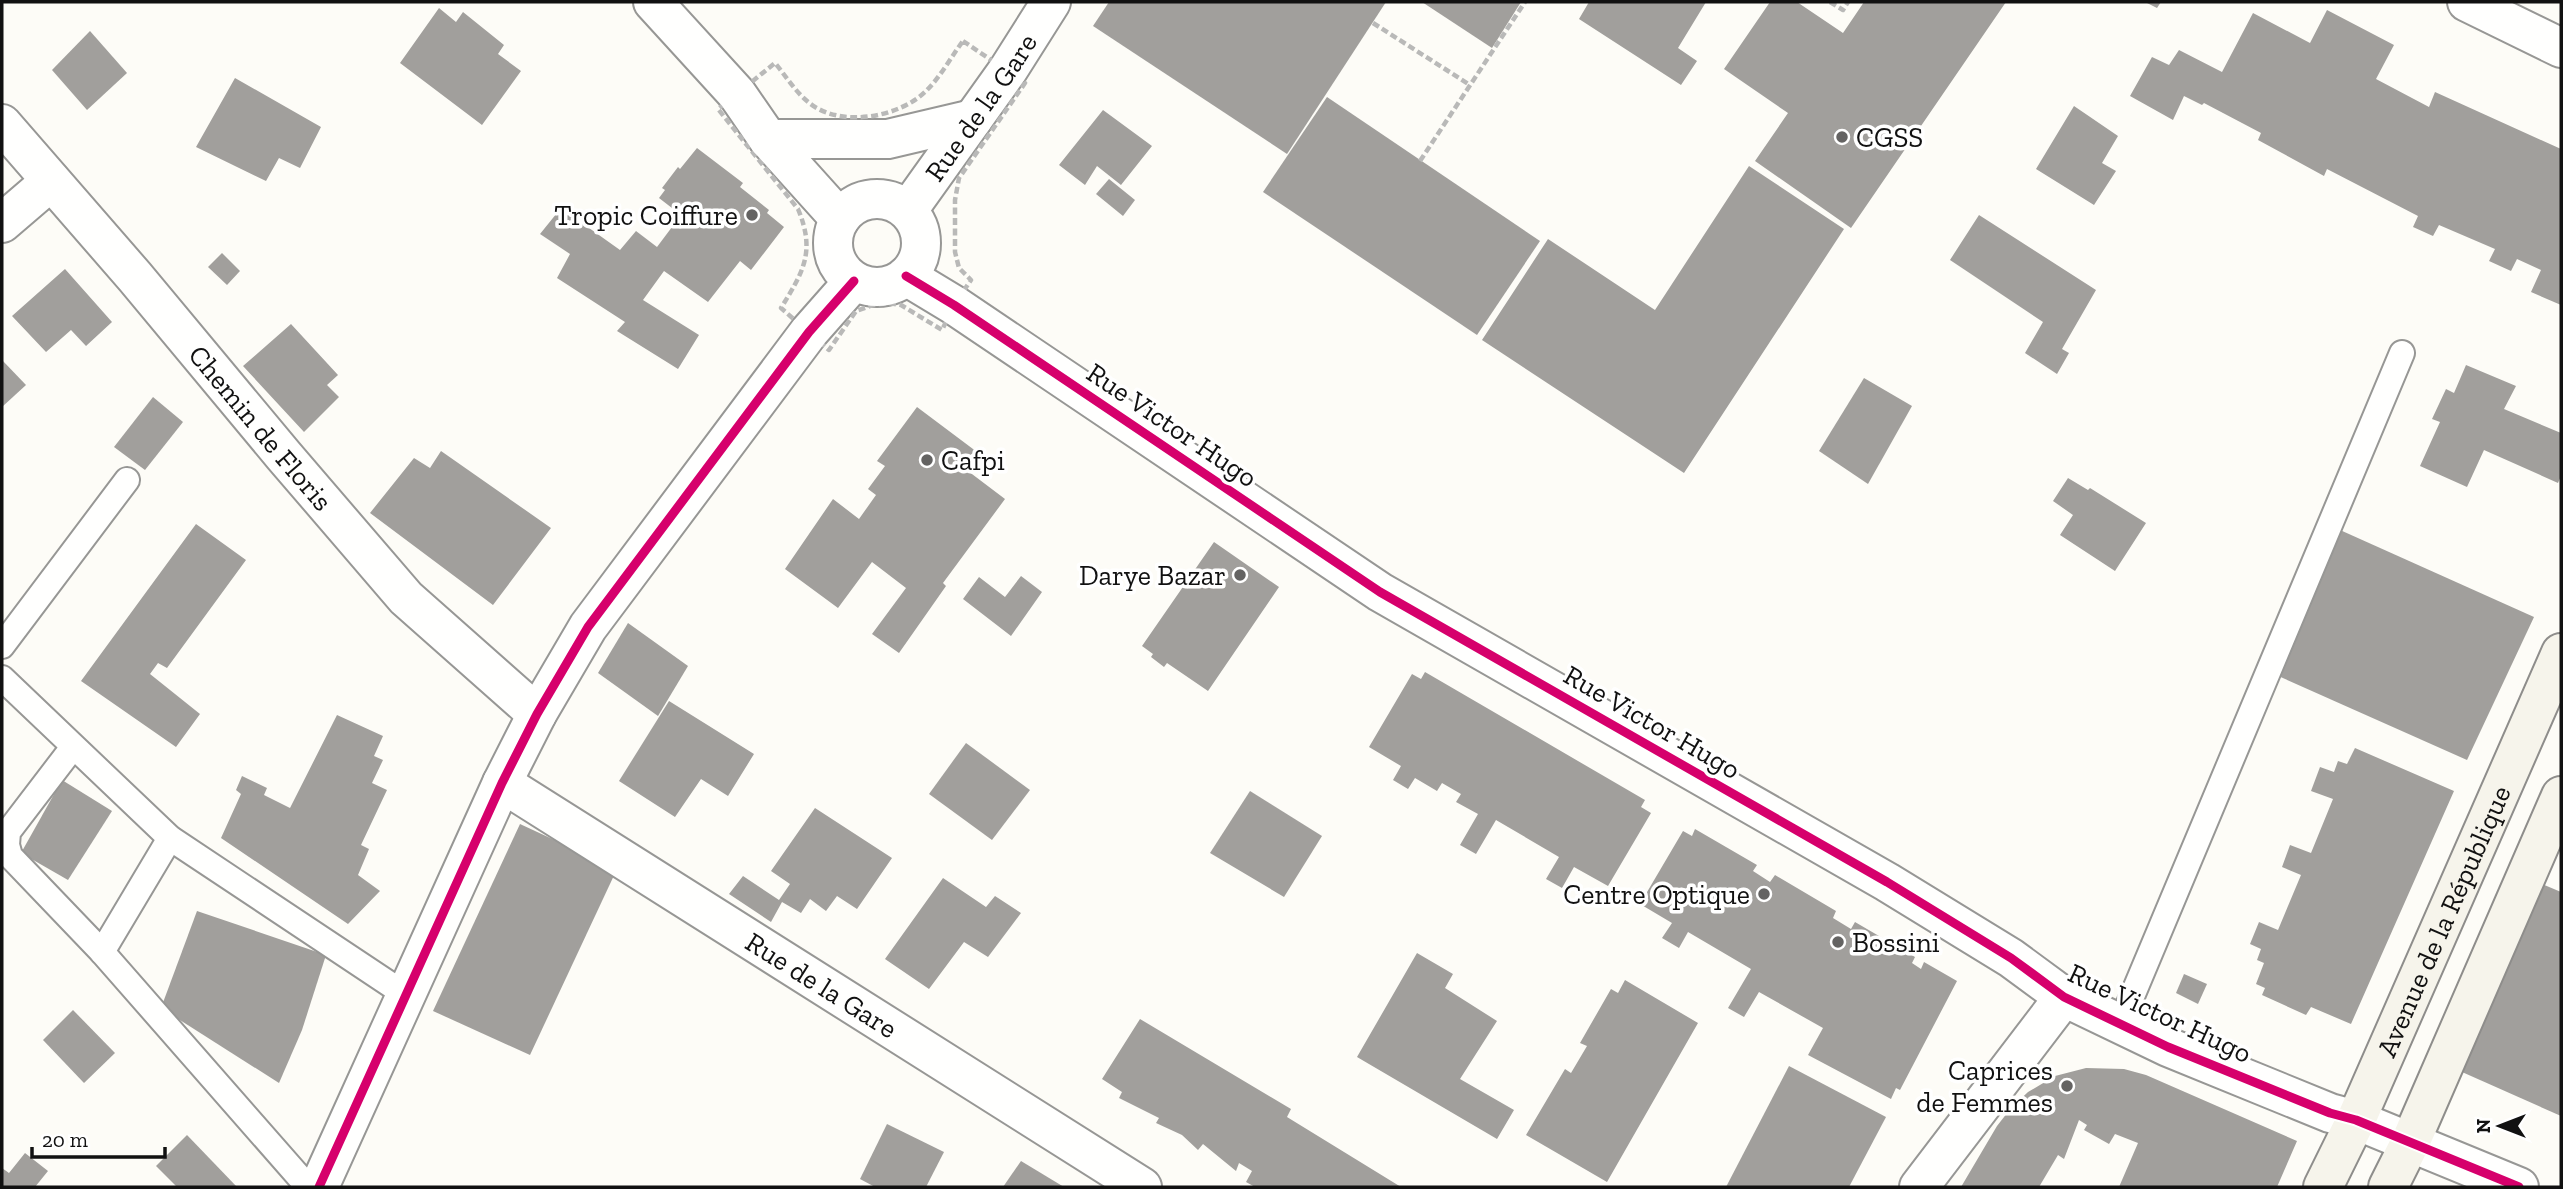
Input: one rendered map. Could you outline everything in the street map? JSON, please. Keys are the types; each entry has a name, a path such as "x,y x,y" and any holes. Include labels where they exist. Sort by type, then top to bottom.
{"main road":[{"name":"Avenue de la République","path":"2323,1187 2356,1120 2561,653"},
{"name":"Avenue de la République","path":"2388,1187 2559,808"}],"street":[{"path":"653,2 737,94 768,139 840,219"},
{"name":"Rue de la Gare","path":"908,210 1007,70 1051,2"},
{"path":"2468,2 2561,48"},
{"path":"768,139 888,139 973,118"},
{"name":"Chemin de Floris","path":"2,124 406,598 537,714"},
{"path":"2,223 51,180"},
{"path":"871,198 884,198 897,202 908,210 917,222 921,236 916,265 906,276 895,284 881,287 854,281 843,272 832,246 834,232 848,209 871,198"},
{"name":"Rue Victor Hugo","path":"906,276 1380,592 1887,882 2011,958 2063,998 2120,1025 2330,1113 2356,1120 2519,1187"},
{"path":"319,1187 502,783 537,714 588,627 809,332 854,281"},
{"name":"Rue de la Gare","path":"502,783 538,803 1142,1187"},
{"path":"2011,958 2028,1012 2028,1043"},
{"path":"1919,1187 2063,998"}],"lane":[{"path":"2120,1025 2402,353"},
{"path":"2,646 127,480"},
{"path":"2,678 170,838 406,995"},
{"path":"73,747 8,832 10,856 102,952 308,1187"},
{"path":"102,952 170,838"}],"path":[{"path":"1420,160 1525,2"},
{"path":"1830,2 1843,10 1848,2"},
{"path":"1373,23 1470,85"},
{"path":"775,63 807,101 821,110 862,117 885,113 909,104 927,90 963,41"}],"building":[{"path":"1109,2 1386,2 1287,154 1093,26"},
{"path":"1422,2 1521,2 1492,48"},
{"path":"1589,2 1706,2 1678,48 1697,61 1681,85 1579,19"},
{"name":"CGSS","path":"1770,2 1797,2 1843,33 1864,2 2006,2 1851,228 1755,161 1788,113 1724,69"},
{"path":"2145,2 2161,2 2157,8"},
{"path":"439,8 456,22 463,12 504,45 498,54 521,71 482,125 400,63"},
{"path":"2327,10 2394,45 2376,79 2429,107 2435,92 2561,149 2561,305 2531,292 2541,270 2517,259 2511,271 2489,261 2495,249 2439,225 2433,236 2413,227 2418,216 2327,169 2324,176 2258,140 2261,133 2204,103 2202,105 2184,96 2173,120 2130,96 2152,57 2169,65 2179,50 2222,72 2253,13 2310,43"},
{"path":"90,31 127,73 87,110 52,70"},
{"path":"235,78 321,127 300,168 279,158 266,181 196,147"},
{"path":"1327,97 1540,241 1477,335 1263,192"},
{"path":"2074,106 2118,136 2102,163 2116,171 2094,205 2036,169"},
{"path":"1103,110 1152,146 1121,185 1097,166 1085,185 1059,165"},
{"path":"697,148 743,183 740,187 769,210 767,213 784,227 751,270 740,261 708,302 664,271 643,300 699,335 678,369 617,331 625,322 557,278 570,254 540,234 561,208 620,250 636,231 657,247 681,215 659,198 665,190 662,188"},
{"path":"1749,166 1844,229 1684,473 1482,340 1548,239 1655,310"},
{"path":"1109,179 1135,200 1123,216 1096,194"},
{"path":"1979,215 2096,290 2062,349 2069,353 2057,374 2025,353 2043,322 1950,260"},
{"path":"222,253 240,271 227,285 208,267"},
{"path":"65,269 112,322 86,346 71,330 46,352 12,316"},
{"path":"291,324 338,375 327,385 339,397 304,432 243,366"},
{"path":"2,360 26,385 2,407"},
{"path":"2466,365 2516,386 2504,409 2561,433 2561,476 2558,483 2484,450 2467,487 2420,466 2440,422 2432,419 2446,389 2454,393"},
{"path":"1864,378 1912,406 1868,484 1819,451"},
{"path":"153,397 183,422 145,470 114,447"},
{"path":"917,407 977,452 964,468 1005,499 943,583 946,586 899,653 872,634 906,588 872,562 838,608 785,569 833,499 859,519 876,495 868,489 885,466 877,461"},
{"path":"441,451 551,528 493,605 370,513 414,458 430,468"},
{"path":"2068,478 2088,490 2090,488 2146,523 2115,571 2060,535 2073,515 2053,501"},
{"path":"196,524 246,560 167,668 158,663 150,674 200,714 176,747 81,681"},
{"path":"2340,530 2534,617 2467,760 2276,675"},
{"path":"1214,542 1279,587 1208,691 1167,663 1164,667 1142,646"},
{"path":"1021,576 1042,592 1011,636 963,599 979,577 1005,597"},
{"path":"628,623 688,666 658,716 598,673"},
{"path":"1425,672 1645,800 1641,807 1651,813 1608,886 1574,867 1562,888 1546,879 1559,857 1496,820 1476,854 1460,845 1478,814 1456,802 1461,794 1442,783 1437,791 1415,778 1408,789 1393,780 1401,766 1369,747 1412,674 1421,679"},
{"path":"669,701 754,754 728,796 701,779 675,817 619,781"},
{"path":"337,715 383,736 374,756 383,760 372,783 387,790 361,845 369,849 358,875 380,891 348,924 221,838 241,794 236,790 242,776 267,788 264,795 290,808"},
{"path":"966,743 1030,790 992,840 929,794"},
{"path":"2355,748 2454,791 2351,1024 2311,1007 2306,1015 2262,995 2265,988 2256,984 2264,963 2257,960 2261,949 2250,944 2259,922 2278,930 2301,875 2282,867 2290,845 2311,853 2333,799 2311,791 2320,767 2334,772 2338,761 2347,764"},
{"path":"62,780 112,811 68,880 21,853"},
{"path":"1250,791 1322,836 1284,897 1210,853"},
{"path":"815,808 892,858 857,909 837,896 826,911 810,899 801,913 782,902 771,922 729,894 743,876 779,900 790,884 771,871"},
{"path":"520,824 617,869 530,1055 433,1011"},
{"path":"1695,829 1757,865 1753,871 1770,882 1775,875 1836,911 1833,918 1851,929 1855,922 1915,957 1912,963 1921,969 1924,962 1957,981 1900,1090 1896,1088 1891,1099 1808,1055 1823,1028 1759,992 1744,1017 1728,1008 1751,969 1688,932 1679,948 1662,938 1672,923 1640,904 1683,831 1692,836"},
{"path":"943,878 986,907 995,896 1021,913 988,957 964,942 929,989 885,959"},
{"path":"2542,884 2561,892 2561,1116 2462,1072"},
{"path":"197,911 326,955 302,1030 279,1083 161,1008"},
{"path":"1417,953 1453,974 1445,988 1497,1021 1460,1079 1514,1110 1497,1139 1357,1057"},
{"path":"2184,974 2207,984 2198,1004 2176,993"},
{"path":"1625,980 1698,1023 1607,1182 1526,1135 1565,1069 1571,1073 1587,1046 1580,1043 1611,989 1618,993"},
{"path":"73,1010 115,1053 84,1083 43,1040"},
{"path":"1140,1019 1291,1109 1287,1117 1401,1187 1255,1187 1246,1182 1252,1171 1239,1163 1236,1171 1203,1144 1198,1150 1182,1135 1156,1123 1159,1118 1119,1098 1122,1092 1102,1079"},
{"path":"1789,1066 1886,1117 1849,1187 1726,1187"},
{"path":"2086,1068 2124,1069 2146,1075 2297,1141 2277,1187 2119,1187 2138,1143 2115,1134 2109,1144 2084,1130 2087,1125 2079,1120 2064,1159 2058,1155 2039,1187 1961,1187 1997,1126 2011,1108 2028,1092 2055,1076"},
{"path":"887,1124 944,1152 926,1187 875,1187 860,1179"},
{"path":"187,1135 237,1187 177,1187 156,1166"},
{"path":"25,1153 48,1171 35,1187 2,1187 2,1168 9,1173"},
{"path":"1021,1161 1064,1187 1003,1187"}],"cycle path":[{"path":"906,276 954,305 1380,592 1887,882 2011,958 2064,997 2168,1047 2519,1187"},
{"path":"319,1187 502,783 537,714 588,627 809,332 854,281"}],"place":[{"name":"CGSS","path":"1842,137"},
{"name":"Tropic Coiffure","path":"752,215"},
{"name":"Cafpi","path":"927,460"},
{"name":"Darye Bazar","path":"1240,575"},
{"name":"Centre Optique","path":"1764,894"},
{"name":"Bossini","path":"1838,942"},
{"name":"Caprices de Femmes","path":"2067,1086"}]}
